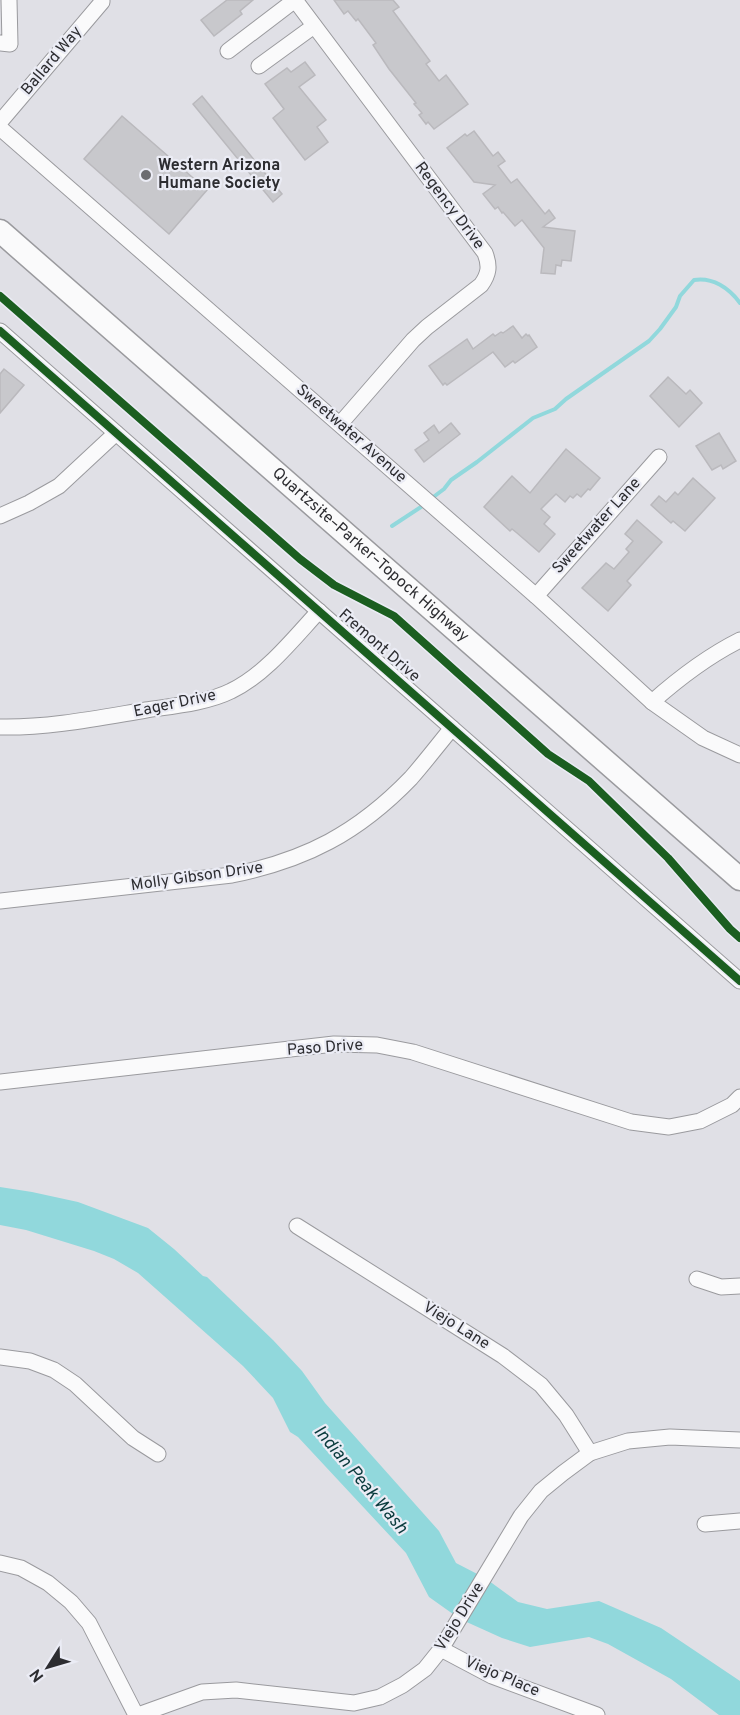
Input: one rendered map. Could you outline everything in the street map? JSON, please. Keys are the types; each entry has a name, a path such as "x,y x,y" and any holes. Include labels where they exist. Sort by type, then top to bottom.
{"highway":[{"name":"Quartzsite–Parker–Topock Highway","path":"0,231 740,879"}],"street":[{"path":"0,43 10,44 9,0"},
{"name":"Ballard Way","path":"0,122 102,0"},
{"path":"228,51 295,0"},
{"name":"Regency Drive","path":"295,0 485,253 489,264 487,277 481,285 412,340 340,424"},
{"path":"259,66 314,26"},
{"name":"Sweetwater Avenue","path":"0,128 536,596 652,702 703,738 740,755"},
{"name":"Fremont Drive","path":"0,331 740,981"},
{"path":"0,516 59,486 116,433"},
{"name":"Sweetwater Lane","path":"536,596 659,457"},
{"name":"Eager Drive","path":"0,727 25,728 57,725 194,703 231,691 257,674 279,655 319,611"},
{"path":"652,702 693,668 740,640"},
{"name":"Molly Gibson Drive","path":"0,901 232,875 290,860 346,832 379,807 411,778 452,728"},
{"name":"Paso Drive","path":"0,1082 334,1044 376,1045 413,1052 631,1122 669,1127 700,1121 732,1105 740,1097"},
{"name":"Viejo Lane","path":"297,1226 504,1356 541,1385 566,1415 590,1453"},
{"path":"697,1279 721,1287 740,1286"},
{"path":"0,1357 30,1361 54,1370 75,1384 133,1438 158,1454"},
{"name":"Viejo Drive","path":"137,1715 201,1692 236,1690 355,1709 403,1685 425,1669 441,1649 521,1516 541,1491 590,1453 628,1441 670,1437 740,1440"},
{"path":"705,1524 740,1521"},
{"path":"0,1563 21,1568 48,1583 71,1602 89,1623 137,1715"},
{"name":"Viejo Place","path":"441,1649 492,1677 597,1715"}],"water":[{"name":"Indian Peak Wash","path":"0,1187 78,1202 148,1228 207,1277 302,1371 325,1403 439,1531 456,1563 485,1578 518,1602 547,1609 599,1601 661,1628 740,1681 740,1715 719,1715 671,1679 608,1644 589,1637 530,1647 502,1638 460,1619 429,1597 406,1553 298,1437 290,1432 273,1398 243,1366 138,1273 114,1259 26,1230 0,1225"}],"building":[{"path":"227,0 253,0 240,11 242,14 214,36 201,20"},
{"path":"334,0 393,0 399,7 393,11 430,61 426,64 439,81 446,75 468,104 434,129 428,122 426,124 419,115 422,113 414,104 416,103 373,45 376,43 358,19 356,21 348,11 344,14"},
{"path":"305,62 315,75 299,87 326,120 317,127 328,142 305,160 273,118 284,109 265,84 287,68 291,72"},
{"path":"202,96 282,194 273,202 193,104"},
{"name":"Western Arizona Humane Society","path":"122,116 207,190 169,234 84,159"},
{"path":"474,131 493,156 498,152 505,161 498,166 511,183 517,179 545,214 549,210 555,218 543,227 575,231 571,261 562,260 561,266 556,265 555,274 541,273 544,248 522,220 515,226 498,207 495,209 483,194 495,185 474,182 447,148 465,134 467,136"},
{"path":"513,326 522,338 526,334 529,335 537,347 515,363 513,361 505,367 493,352 447,385 445,383 443,385 429,366 467,339 473,349 493,334 495,336 503,333"},
{"path":"4,369 24,385 0,413 0,374"},
{"path":"668,377 686,394 690,390 702,403 679,427 650,396"},
{"path":"451,423 460,434 424,462 415,450 429,440 424,433 434,425 439,433"},
{"path":"719,433 736,461 723,469 721,465 712,470 696,446"},
{"path":"566,449 600,478 581,497 577,494 573,498 570,496 565,502 556,494 541,509 550,517 544,524 555,534 539,552 512,529 510,531 484,507 512,476 530,493"},
{"path":"693,478 715,498 685,531 673,521 671,523 651,505 659,496 666,502 675,492 678,495"},
{"path":"637,520 662,542 627,581 631,585 608,611 582,588 606,563 614,569 629,552 626,549 633,541 625,534"}],"waterway":[{"path":"432,498 451,480 533,418 555,409 649,341 694,280 714,282 731,293 740,303"},
{"path":"392,526 424,505"}],"cycle path":[{"path":"0,296 300,559 334,585 394,616 548,754 589,781 668,858 740,938"},
{"path":"0,331 740,981"}],"place":[{"name":"Western Arizona Humane Society","path":"146,175"}]}
